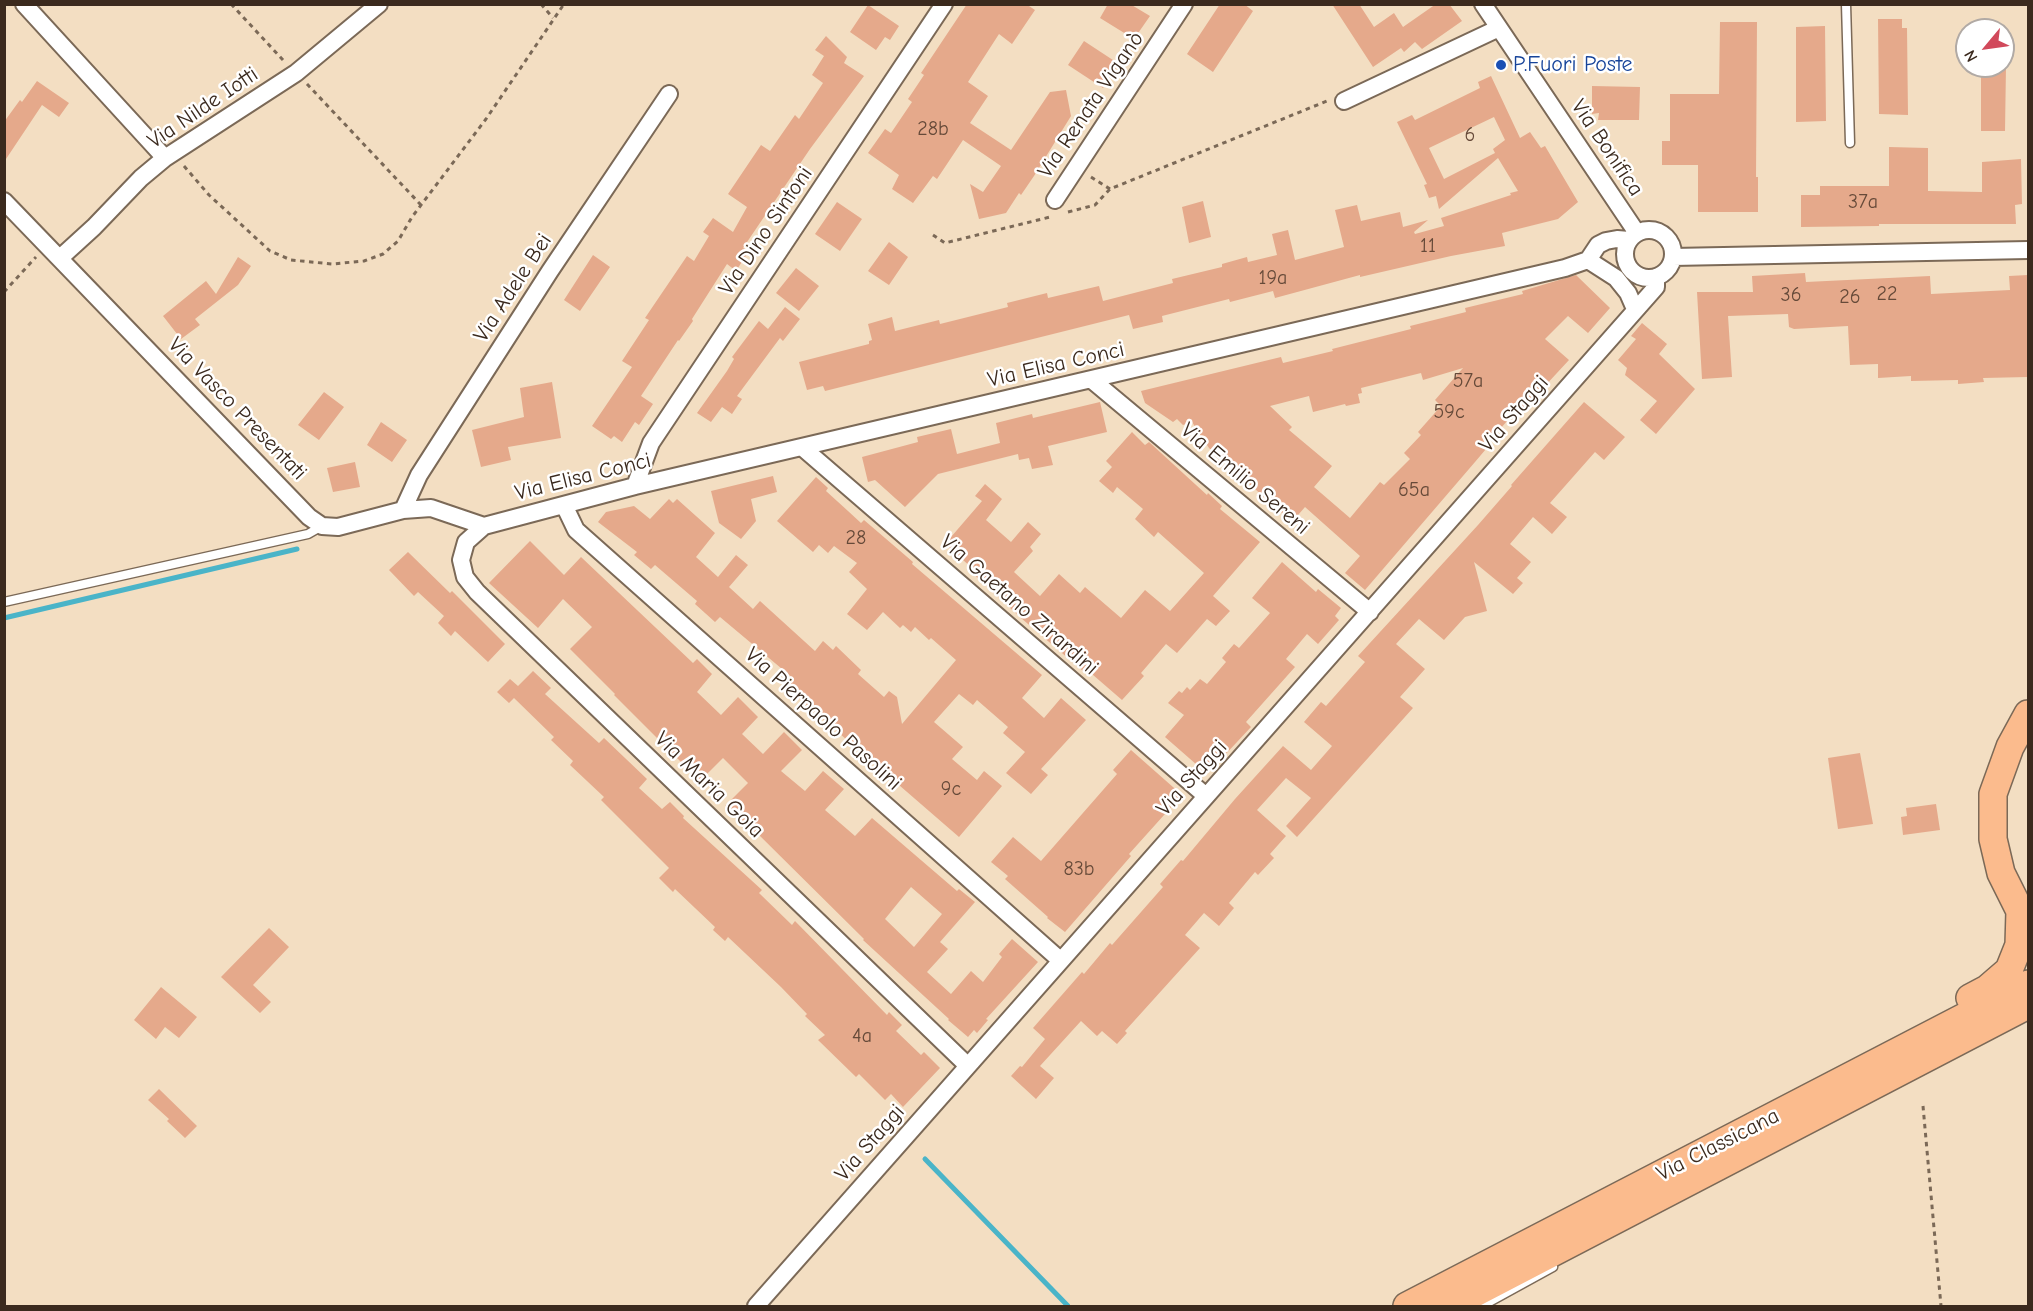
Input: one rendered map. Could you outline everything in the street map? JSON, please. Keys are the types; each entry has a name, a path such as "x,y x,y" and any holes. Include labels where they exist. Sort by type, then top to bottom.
{"highway":[{"path":"1822,1091 1861,1055 1987,989 2009,970 2019,945 2024,914 2001,873 1998,862 1993,839 1993,794 2010,747 2028,714"},
{"name":"Via Classicana","path":"1407,1306 2028,984"},
{"name":"Via Classicana","path":"1450,1306 1601,1234 2028,1005"}],"street":[{"path":"24,4 169,155"},
{"name":"Via Nilde Iotti","path":"60,258 169,155 297,74 379,4"},
{"name":"Via Dino Sintoni","path":"635,486 651,443 944,4"},
{"name":"Via Renata Viganò","path":"1054,200 1184,4"},
{"name":"Via Bonifica","path":"1483,4 1633,237"},
{"path":"1344,101 1499,28"},
{"name":"Via Adele Bei","path":"402,510 419,475 544,280 669,94"},
{"name":"Via Vasco Presentati","path":"4,201 309,517 322,526"},
{"path":"1652,230 1666,236 1673,249 1673,257 1668,270 1656,277 1647,278 1639,276 1628,265 1626,248 1633,237 1652,230"},
{"name":"Via Elisa Conci","path":"484,526 635,486 1565,268 1588,260 1598,245 1606,240 1633,237"},
{"path":"1673,257 2028,250"},
{"path":"1588,260 1616,278 1628,293 1635,309"},
{"name":"Via Staggi","path":"756,1306 1656,287 1656,277"},
{"name":"Via Emilio Sereni","path":"1092,380 1370,612"},
{"name":"Via Gaetano Zirardini","path":"803,448 1206,796"},
{"name":"Via Pierpaolo Pasolini","path":"564,505 576,530 1060,960"},
{"path":"322,526 338,527 402,510 431,508 484,526"},
{"name":"Via Maria Goia","path":"484,526 466,542 461,560 465,576 477,592 968,1066"}],"lane":[{"path":"1846,4 1850,143"},
{"path":"4,602 308,534 322,526"},
{"path":"1482,1306 1560,1263"}],"path":[{"path":"231,4 421,205"},
{"path":"541,4 554,18"},
{"path":"169,155 270,251 291,260 332,264 364,261 383,254 398,241 421,205 486,119 564,4"},
{"path":"933,235 945,243 1095,205 1110,189 1336,97 1344,101"},
{"path":"1076,168 1110,189"},
{"path":"4,292 47,245"},
{"path":"1923,1106 1941,1306"}],"building":[{"path":"967,4 1026,4 1035,10 1012,44 999,34 968,82 988,96 970,123 1011,150 1050,92 1066,90 1071,116 1034,176 1006,213 979,219 970,184 983,192 1001,166 963,140 937,179 933,176 913,203 892,189 899,175 868,153 885,129 891,133 912,102 908,99 924,75 921,73"},
{"path":"1108,4 1130,4 1150,16 1134,39 1100,18"},
{"path":"1220,4 1244,4 1253,11 1213,72 1187,54"},
{"path":"1332,4 1359,4 1374,27 1394,13 1403,27 1436,4 1449,4 1462,21 1422,49 1415,42 1404,52 1401,48 1373,67"},
{"path":"868,5 899,26 890,40 885,37 876,50 850,32"},
{"path":"1878,19 1902,19 1902,28 1907,28 1908,115 1879,114"},
{"path":"1720,22 1757,22 1756,177 1758,177 1758,212 1698,212 1698,165 1662,165 1662,141 1670,141 1670,94 1719,94"},
{"path":"1825,26 1826,121 1796,122 1796,27"},
{"path":"826,36 847,57 844,63 864,76 810,149 743,248 749,251 736,271 727,264 692,319 693,321 641,396 653,404 639,425 635,422 622,442 614,436 611,439 592,426 632,367 622,361 649,320 645,318 687,256 694,261 709,236 703,232 713,218 733,232 747,207 728,194 761,145 770,151 795,115 799,119 823,83 812,75 824,56 815,50"},
{"path":"1084,41 1119,64 1103,88 1068,65"},
{"path":"1491,76 1520,138 1530,132 1541,148 1545,146 1578,202 1558,219 1502,233 1505,246 1360,277 1360,275 1275,298 1273,291 1230,302 1229,299 1162,316 1163,322 1133,329 1129,315 825,391 823,386 807,390 799,362 869,344 872,340 868,324 892,317 895,331 939,320 940,324 1008,307 1007,303 1047,293 1048,298 1099,286 1103,301 1173,283 1172,279 1222,267 1222,264 1247,257 1248,262 1277,255 1272,234 1288,230 1295,260 1344,247 1335,210 1357,205 1361,221 1400,212 1403,227 1428,220 1414,232 1415,234 1444,226 1441,218 1518,191 1498,158 1439,209 1436,196 1429,198 1424,185 1427,184 1397,122 1412,115 1415,120 1480,88 1478,82","holes":["1494,117 1505,140 1493,149 1495,153 1444,179 1429,148"]},
{"path":"1981,78 2006,78 2005,131 1981,131"},
{"path":"37,81 69,103 59,117 42,105 4,162 4,122"},
{"path":"1592,86 1640,87 1639,120 1598,120 1599,113 1592,114"},
{"path":"1889,147 1928,148 1928,191 1982,192 1982,162 2021,159 2022,204 2015,205 2016,224 1879,224 1879,226 1801,227 1801,195 1820,195 1820,186 1889,186"},
{"path":"1203,201 1211,237 1189,243 1182,207"},
{"path":"837,202 862,219 840,251 815,234"},
{"path":"889,242 908,257 889,285 868,271"},
{"path":"593,255 610,267 580,311 564,300"},
{"path":"238,257 251,266 238,285 195,319 200,325 181,339 163,316 206,281 216,294"},
{"path":"796,268 819,286 799,311 776,293"},
{"path":"1805,273 1806,282 1930,276 1931,294 2010,290 2009,276 2028,275 2028,377 1983,378 1984,382 1958,384 1958,380 1911,381 1911,376 1878,378 1878,364 1850,365 1848,326 1794,329 1789,327 1788,314 1728,316 1732,377 1702,379 1697,292 1753,292 1752,276"},
{"path":"1576,275 1610,308 1588,333 1568,316 1545,339 1569,360 1519,414 1516,411 1484,447 1486,449 1365,590 1345,573 1360,556 1305,507 1292,522 1209,448 1192,422 1183,425 1177,419 1173,422 1145,403 1141,391 1281,357 1283,363 1333,351 1332,349 1411,329 1410,326 1466,312 1465,308 1523,294 1522,291","holes":["1463,368 1435,400 1441,406 1418,432 1421,435 1404,453 1410,459 1384,485 1380,482 1350,518 1314,487 1332,466 1289,430 1292,427 1270,406 1309,396 1313,412 1345,404 1346,406 1360,403 1358,394 1362,393 1361,388 1421,373 1423,380"]},
{"path":"785,307 800,319 783,341 780,338 737,396 742,399 732,414 722,407 711,422 697,413 727,371 734,359 732,357 759,321 768,329"},
{"path":"1642,323 1667,344 1659,354 1695,389 1656,434 1640,420 1657,401 1625,375 1627,368 1618,360 1636,339 1631,336"},
{"path":"552,382 561,438 508,447 511,460 481,467 472,430 524,417 520,388"},
{"path":"324,392 344,407 319,440 298,425"},
{"path":"1100,402 1107,432 1048,446 1053,465 1032,469 1029,458 1019,460 1018,454 938,474 905,507 875,480 868,482 862,457 918,442 917,437 951,429 957,454 1000,443 996,423 1032,414 1033,418"},
{"path":"1584,402 1625,437 1604,460 1595,452 1550,503 1567,517 1552,534 1533,517 1510,544 1531,562 1517,578 1523,583 1513,594 1474,562 1487,611 1465,617 1444,640 1419,619 1396,644 1425,669 1400,697 1413,708 1297,837 1286,826 1311,798 1286,778 1257,810 1286,836 1270,854 1274,858 1258,875 1255,872 1229,903 1234,908 1219,926 1204,913 1185,935 1200,948 1125,1031 1127,1033 1117,1044 1102,1031 1097,1036 1081,1021 1040,1066 1054,1078 1036,1099 1011,1076 1020,1066 1022,1067 1045,1039 1033,1028 1082,972 1084,974 1110,943 1112,945 1163,887 1160,884 1181,860 1183,861 1283,746 1311,770 1332,746 1304,722 1321,702 1326,706 1365,662 1358,656 1478,525"},
{"path":"381,422 407,440 392,462 367,445"},
{"path":"1132,432 1145,445 1149,442 1222,506 1220,509 1260,542 1213,596 1230,611 1216,626 1207,619 1177,653 1166,644 1141,673 1144,676 1122,700 1085,668 1083,671 1021,618 970,571 972,568 945,544 982,501 975,496 985,484 1002,499 986,520 1011,542 1028,522 1041,534 1030,547 1033,551 1014,572 1040,596 1059,574 1080,593 1085,587 1121,618 1145,590 1170,611 1204,573 1158,532 1154,537 1135,519 1143,509 1117,487 1113,493 1099,481 1112,467 1106,461"},
{"path":"355,462 360,487 333,492 327,468"},
{"path":"773,476 777,492 751,499 756,521 741,539 719,523 711,491"},
{"path":"816,477 828,488 826,491 861,523 864,520 1042,675 1022,698 1044,718 1061,698 1086,720 1041,769 1048,775 1031,794 1006,773 1025,752 1003,733 1008,727 977,700 973,705 959,694 934,722 963,747 952,759 977,780 984,771 1002,786 959,837 787,688 794,679 720,617 715,622 695,604 697,601 655,565 651,569 634,555 637,552 598,522 606,512 634,506 650,519 669,499 673,503 677,499 715,533 696,557 718,577 736,555 748,565 729,587 753,609 760,601 815,651 823,641 833,650 836,646 861,670 858,674 884,697 889,691 897,697 902,724 956,660 915,627 911,632 903,625 900,628 883,612 867,630 847,614 867,589 849,572 857,563 834,546 828,553 819,545 813,552 777,521"},
{"path":"530,541 564,575 581,557 693,663 697,659 712,674 697,692 721,715 738,697 758,717 742,734 763,754 784,732 802,750 781,771 805,791 823,771 844,789 825,810 855,836 872,818 957,891 959,889 975,902 940,942 948,949 927,972 951,994 971,971 983,982 1002,957 999,954 1012,939 1038,962 986,1019 988,1020 977,1033 974,1030 968,1037 863,940 757,833 755,835 725,806 748,783 723,758 700,781 570,649 592,627 563,599 538,628 489,583","holes":["911,887 942,914 914,947 885,919"]},
{"path":"408,552 450,593 452,591 505,644 488,662 455,631 451,636 438,623 444,616 418,592 414,596 389,570"},
{"path":"1282,562 1316,592 1318,589 1341,608 1335,616 1339,620 1318,644 1307,634 1286,659 1295,667 1246,722 1251,727 1223,757 1220,755 1205,772 1165,737 1184,715 1168,703 1179,691 1182,693 1187,687 1190,690 1200,679 1207,684 1226,662 1222,658 1234,644 1239,648 1270,613 1252,598"},
{"path":"533,671 551,688 545,694 599,743 604,738 647,779 639,788 662,809 670,802 684,816 683,818 762,890 759,893 792,925 795,921 887,1015 889,1012 902,1025 896,1031 921,1055 924,1052 940,1068 903,1107 891,1094 885,1100 859,1074 856,1077 818,1040 825,1035 805,1016 807,1014 781,987 728,937 725,941 713,930 715,927 675,889 673,892 659,878 669,868 601,800 604,797 570,765 573,761 551,740 554,737 514,698 509,703 497,692 510,679 518,686"},
{"path":"1131,750 1182,795 1129,854 1131,856 1065,932 1005,879 1008,876 991,862 1013,837 1041,861 1117,774 1113,770"},
{"path":"1860,753 1873,824 1838,829 1828,758"},
{"path":"1936,804 1940,830 1903,835 1901,817 1907,816 1906,808"},
{"path":"269,928 289,947 253,985 271,1002 260,1013 221,977"},
{"path":"161,987 197,1017 179,1038 165,1027 156,1039 134,1020"},
{"path":"159,1089 197,1126 185,1138 148,1100"}],"waterway":[{"path":"4,618 297,549"},
{"path":"925,1159 1068,1306"}],"place":[{"name":"P.Fuori Poste","path":"1501,65"}]}
